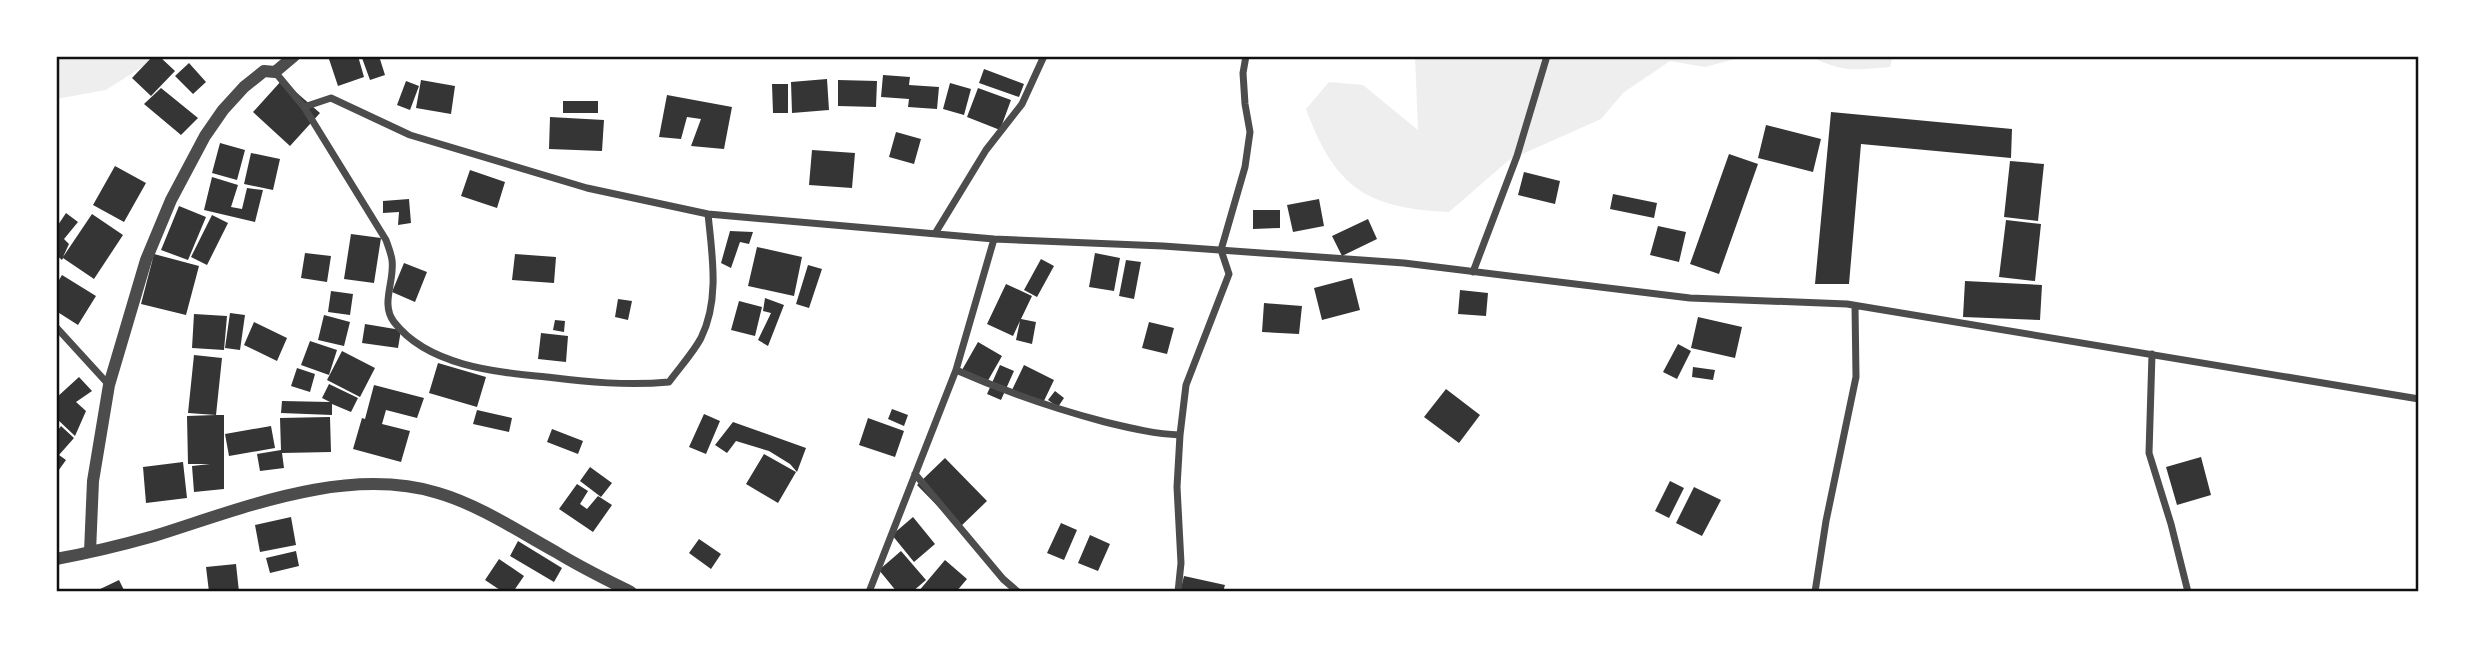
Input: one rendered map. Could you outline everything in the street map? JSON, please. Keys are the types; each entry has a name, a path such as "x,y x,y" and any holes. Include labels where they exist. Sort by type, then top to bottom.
{"street":[{"path":"275,72 294,56"},
{"path":"936,232 992,142 1021,104 1044,56"},
{"path":"1178,592 1181,563 1177,486 1186,386 1229,274 1221,250 1247,155 1250,132 1244,94 1246,56"},
{"path":"1473,272 1517,156 1547,56"},
{"path":"90,552 93,481 109,385 146,260 171,200 205,136 223,110 244,87 264,71 275,72 304,107 386,240 392,260 388,311 394,322 414,340 440,355 485,370 599,383 669,382 693,351 708,319 714,273 708,214"},
{"path":"304,107 331,99 410,135 587,188 708,214 994,239 1221,250 1404,263 1690,298 1847,304 2419,399"},
{"path":"869,592 957,370 994,239"},
{"path":"1815,592 1826,521 1856,377 1855,306"},
{"path":"56,327 109,385"},
{"path":"2152,354 2149,453 2188,592"},
{"path":"957,370 1007,393 1052,408 1156,434 1180,435"},
{"path":"915,474 1003,579 1018,592"},
{"path":"56,559 153,536 247,505 321,489 395,483 442,494 499,520 631,592"}],"shaded area":[{"path":"56,56 159,56 106,90 56,99"},
{"path":"1415,56 1746,56 1705,67 1670,61 1623,93 1601,119 1509,160 1449,212 1395,205 1374,198 1357,188 1342,175 1329,157 1306,109 1329,82 1363,85 1418,130"},
{"path":"1810,56 1893,56 1890,67 1858,69 1840,68"}],"building":[{"path":"153,56 159,56 175,71 151,96 132,78"},
{"path":"328,56 358,56 364,77 338,86"},
{"path":"379,56 385,75 370,80 362,58"},
{"path":"189,63 206,82 193,94 175,76"},
{"path":"984,69 1024,84 1019,97 979,83"},
{"path":"883,75 910,77 909,85 939,87 937,109 908,107 909,99 881,97"},
{"path":"827,79 829,110 792,113 791,82"},
{"path":"282,80 320,113 290,146 253,112"},
{"path":"421,80 455,86 451,114 416,108"},
{"path":"838,80 877,81 876,107 838,106"},
{"path":"406,81 419,86 410,110 397,105"},
{"path":"950,83 971,89 964,115 943,109"},
{"path":"772,84 788,84 788,113 773,113"},
{"path":"161,88 198,118 181,135 144,104"},
{"path":"978,88 1011,100 1000,130 967,117"},
{"path":"667,95 732,107 724,149 691,146 701,119 687,117 681,139 659,137"},
{"path":"563,101 598,101 598,113 563,113"},
{"path":"1831,112 2012,129 2011,158 1861,144 1849,284 1815,284"},
{"path":"550,117 604,120 602,151 549,149"},
{"path":"1766,125 1821,139 1813,172 1758,158"},
{"path":"896,132 921,139 914,164 889,157"},
{"path":"220,143 245,150 237,180 212,173"},
{"path":"812,150 855,153 852,188 809,185"},
{"path":"251,153 280,159 273,190 244,184"},
{"path":"1729,154 1758,164 1719,274 1690,264"},
{"path":"2010,161 2044,164 2038,221 2004,217"},
{"path":"115,166 146,183 124,222 93,205"},
{"path":"470,170 505,182 497,208 461,196"},
{"path":"1524,172 1560,181 1555,204 1518,195"},
{"path":"212,177 238,185 231,207 242,209 247,188 263,190 255,222 204,210"},
{"path":"1613,194 1657,203 1654,218 1610,209"},
{"path":"409,199 411,223 398,225 399,212 383,213 383,201"},
{"path":"1319,199 1324,226 1293,232 1287,205"},
{"path":"179,206 206,217 188,260 161,250"},
{"path":"1253,210 1280,210 1280,228 1253,229"},
{"path":"66,213 78,222 64,239 69,244 63,257 92,214 123,235 94,279 56,255 56,228"},
{"path":"212,215 228,223 207,265 191,257"},
{"path":"1368,219 1377,239 1342,256 1332,236"},
{"path":"2006,220 2041,224 2035,281 1999,277"},
{"path":"1658,226 1686,232 1679,262 1650,255"},
{"path":"730,231 753,232 749,244 740,242 731,268 721,263"},
{"path":"351,234 381,238 374,283 344,279"},
{"path":"757,247 802,257 794,296 748,286"},
{"path":"305,253 331,256 327,282 301,278"},
{"path":"1095,253 1120,258 1114,291 1089,287"},
{"path":"154,254 199,266 186,315 141,304"},
{"path":"515,254 556,257 554,283 512,280"},
{"path":"1041,259 1054,266 1037,297 1024,290"},
{"path":"1126,260 1141,262 1134,299 1119,296"},
{"path":"404,263 427,272 415,302 392,292"},
{"path":"808,265 822,269 809,308 796,304"},
{"path":"62,275 96,296 78,325 56,311 56,285"},
{"path":"1352,278 1360,310 1322,320 1314,288"},
{"path":"1965,281 2042,285 2040,320 1963,317"},
{"path":"1006,284 1032,296 1021,319 1036,322 1032,344 1016,340 1020,321 1013,336 987,324"},
{"path":"1460,290 1488,293 1486,316 1458,314"},
{"path":"331,291 353,294 350,315 328,312"},
{"path":"765,298 784,305 768,346 758,340 771,313 763,311"},
{"path":"618,299 632,301 628,320 615,317"},
{"path":"739,301 762,307 755,336 731,330"},
{"path":"1264,303 1302,306 1299,334 1262,332"},
{"path":"230,313 245,315 240,350 225,348"},
{"path":"194,314 227,316 224,350 192,348"},
{"path":"324,315 350,322 344,346 318,340"},
{"path":"1698,317 1742,327 1735,358 1691,348"},
{"path":"555,320 565,321 564,332 553,330"},
{"path":"254,322 287,338 277,361 244,345"},
{"path":"1149,322 1174,328 1167,354 1142,348"},
{"path":"365,324 401,330 398,348 362,343"},
{"path":"541,333 568,336 566,362 538,359"},
{"path":"310,341 337,350 329,375 301,365"},
{"path":"978,342 1002,356 986,384 962,370"},
{"path":"1678,344 1691,351 1677,379 1663,372"},
{"path":"342,351 375,368 360,397 327,380"},
{"path":"194,355 222,358 216,415 188,413"},
{"path":"438,363 486,377 477,407 429,393"},
{"path":"1000,365 1014,371 1001,400 987,394"},
{"path":"1024,365 1054,380 1042,405 1012,390"},
{"path":"1693,367 1715,370 1713,380 1692,377"},
{"path":"297,368 315,374 310,392 291,386"},
{"path":"79,377 92,391 76,402 86,411 75,436 56,418 56,398"},
{"path":"329,384 358,398 351,412 332,404 332,415 281,413 282,401 330,402 322,398"},
{"path":"374,385 424,398 417,418 386,410 382,424 410,431 401,462 353,449"},
{"path":"1446,389 1480,415 1459,443 1424,417"},
{"path":"1055,391 1064,398 1058,407 1048,400"},
{"path":"892,409 908,415 904,426 888,419"},
{"path":"477,410 512,418 509,432 473,424"},
{"path":"704,414 720,421 706,454 689,447"},
{"path":"224,415 224,489 194,492 192,466 210,464 188,464 187,416"},
{"path":"330,417 331,452 282,453 284,468 260,471 257,454 281,450 280,418"},
{"path":"868,418 904,431 895,457 859,445"},
{"path":"733,422 806,448 797,472 790,464 769,451 736,441 727,453 715,445"},
{"path":"61,426 74,438 59,455 66,460 56,474 56,433"},
{"path":"271,426 275,448 229,456 225,434"},
{"path":"552,429 583,441 578,454 547,442"},
{"path":"764,454 796,472 778,503 746,484"},
{"path":"2201,457 2211,495 2177,505 2166,467"},
{"path":"945,458 987,501 959,528 917,485"},
{"path":"183,462 187,498 146,503 143,467"},
{"path":"590,467 612,483 601,497 580,481"},
{"path":"1670,481 1684,488 1669,518 1655,511"},
{"path":"577,484 588,491 580,504 587,509 598,496 612,505 593,532 559,509"},
{"path":"1694,487 1721,500 1702,536 1676,523"},
{"path":"291,517 296,545 260,552 255,525"},
{"path":"913,517 935,544 914,562 892,535"},
{"path":"1061,523 1077,530 1064,560 1047,553"},
{"path":"1090,535 1110,544 1098,571 1078,563"},
{"path":"699,539 721,554 711,569 689,553"},
{"path":"518,541 562,568 554,582 510,556"},
{"path":"296,551 299,566 270,573 266,558"},
{"path":"901,551 926,580 912,592 897,592 879,570"},
{"path":"499,559 524,576 513,592 503,592 485,580"},
{"path":"945,560 967,579 956,592 918,592"},
{"path":"236,564 239,592 209,592 206,567"},
{"path":"1184,576 1225,585 1223,592 1180,592"},
{"path":"119,580 125,592 94,592"}]}
